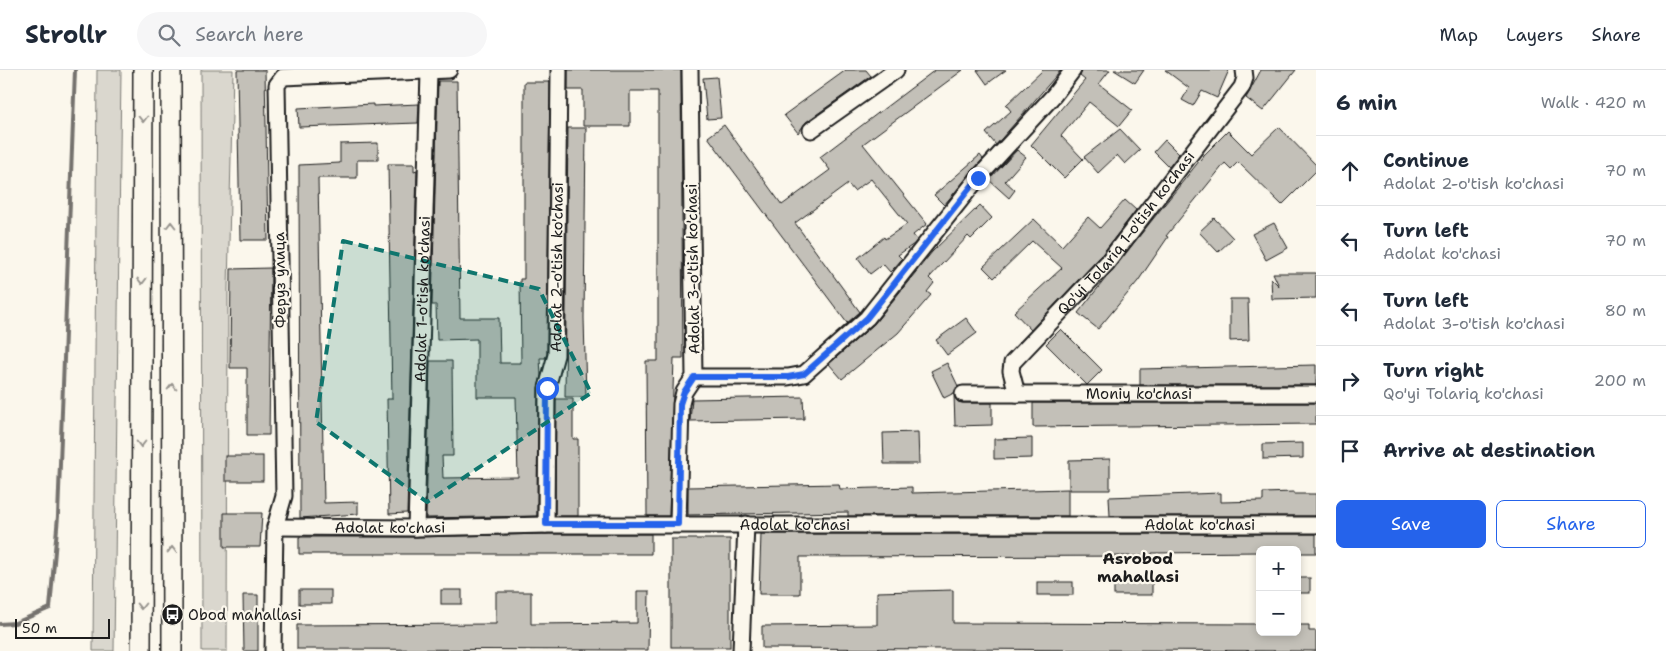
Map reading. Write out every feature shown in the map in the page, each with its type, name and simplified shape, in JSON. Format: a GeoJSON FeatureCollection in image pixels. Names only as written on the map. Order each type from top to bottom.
{"type":"FeatureCollection","features":[{"type":"Feature","properties":{"kind":"main road"},"geometry":{"type":"LineString","coordinates":[[141,651],[143,70]]}},
{"type":"Feature","properties":{"kind":"main road"},"geometry":{"type":"LineString","coordinates":[[171,70],[172,651]]}},
{"type":"Feature","properties":{"kind":"street","name":"Феруз улица"},"geometry":{"type":"LineString","coordinates":[[273,651],[275,527],[284,496],[277,86],[284,77],[449,70]]}},
{"type":"Feature","properties":{"kind":"street","name":"Adolat 2-o'tish ko'chasi"},"geometry":{"type":"LineString","coordinates":[[546,524],[547,388],[556,355],[559,70]]}},
{"type":"Feature","properties":{"kind":"street","name":"Adolat 3-o'tish ko'chasi"},"geometry":{"type":"LineString","coordinates":[[678,524],[680,404],[684,392],[694,377],[690,70]]}},
{"type":"Feature","properties":{"kind":"street"},"geometry":{"type":"LineString","coordinates":[[811,130],[896,70]]}},
{"type":"Feature","properties":{"kind":"street"},"geometry":{"type":"LineString","coordinates":[[694,377],[788,377],[804,374],[867,318],[978,178],[1054,95],[1073,70]]}},
{"type":"Feature","properties":{"kind":"street","name":"Qo'yi Tolariq 1-o'tish ko'chasi"},"geometry":{"type":"LineString","coordinates":[[1017,394],[1011,371],[1012,363],[1108,263],[1242,87],[1245,78],[1244,70]]}},
{"type":"Feature","properties":{"kind":"street","name":"Adolat 1-o'tish ko'chasi"},"geometry":{"type":"LineString","coordinates":[[416,528],[430,72]]}},
{"type":"Feature","properties":{"kind":"street","name":"Moniy ko'chasi"},"geometry":{"type":"LineString","coordinates":[[963,394],[1316,394]]}},
{"type":"Feature","properties":{"kind":"street","name":"Adolat ko'chasi"},"geometry":{"type":"LineString","coordinates":[[275,527],[416,528],[546,524],[1316,525]]}},
{"type":"Feature","properties":{"kind":"street"},"geometry":{"type":"LineString","coordinates":[[741,651],[746,524]]}},
{"type":"Feature","properties":{"kind":"highlighted area"},"geometry":{"type":"Polygon","coordinates":[[[343,241],[539,289],[591,393],[427,502],[316,422],[343,241]]]}},
{"type":"Feature","properties":{"kind":"shaded area"},"geometry":{"type":"Polygon","coordinates":[[[97,70],[121,70],[114,651],[93,651],[97,70]]]}},
{"type":"Feature","properties":{"kind":"shaded area"},"geometry":{"type":"Polygon","coordinates":[[[201,70],[233,70],[228,288],[227,651],[202,651],[201,70]]]}},
{"type":"Feature","properties":{"kind":"building"},"geometry":{"type":"Polygon","coordinates":[[[237,70],[265,70],[268,240],[240,240],[237,70]]]}},
{"type":"Feature","properties":{"kind":"building"},"geometry":{"type":"Polygon","coordinates":[[[568,70],[681,70],[683,358],[674,358],[669,516],[647,516],[646,361],[658,361],[658,91],[630,91],[630,126],[583,126],[583,90],[568,90],[568,70]]]}},
{"type":"Feature","properties":{"kind":"building"},"geometry":{"type":"Polygon","coordinates":[[[846,70],[866,70],[871,76],[806,122],[798,133],[784,115],[846,70]]]}},
{"type":"Feature","properties":{"kind":"building"},"geometry":{"type":"Polygon","coordinates":[[[935,70],[963,70],[863,144],[927,224],[913,235],[917,240],[914,244],[898,255],[902,259],[895,267],[890,272],[883,264],[870,274],[858,258],[884,237],[885,239],[907,224],[871,179],[854,191],[848,184],[795,223],[860,312],[847,323],[708,137],[724,125],[782,205],[830,170],[820,157],[935,70]]]}},
{"type":"Feature","properties":{"kind":"building"},"geometry":{"type":"Polygon","coordinates":[[[977,70],[1006,70],[987,84],[977,70]]]}},
{"type":"Feature","properties":{"kind":"building"},"geometry":{"type":"Polygon","coordinates":[[[1043,70],[1061,70],[996,145],[986,133],[1011,111],[1006,105],[1043,70]]]}},
{"type":"Feature","properties":{"kind":"building"},"geometry":{"type":"Polygon","coordinates":[[[1082,70],[1110,70],[1099,84],[1132,110],[1119,126],[1089,102],[1061,136],[1083,159],[1064,178],[1031,145],[1085,80],[1080,76],[1082,70]]]}},
{"type":"Feature","properties":{"kind":"building"},"geometry":{"type":"Polygon","coordinates":[[[1114,70],[1144,70],[1135,83],[1114,70]]]}},
{"type":"Feature","properties":{"kind":"building"},"geometry":{"type":"Polygon","coordinates":[[[1165,70],[1229,70],[1217,98],[1202,91],[1193,106],[1182,100],[1189,88],[1165,70]]]}},
{"type":"Feature","properties":{"kind":"building"},"geometry":{"type":"Polygon","coordinates":[[[1261,70],[1296,70],[1263,111],[1246,98],[1261,70]]]}},
{"type":"Feature","properties":{"kind":"building"},"geometry":{"type":"Polygon","coordinates":[[[717,77],[721,118],[707,119],[703,78],[717,77]]]}},
{"type":"Feature","properties":{"kind":"building"},"geometry":{"type":"Polygon","coordinates":[[[438,81],[457,81],[460,318],[499,318],[500,363],[521,363],[520,279],[524,279],[524,82],[550,82],[547,354],[545,358],[540,358],[541,376],[538,388],[537,516],[426,518],[430,361],[452,361],[453,456],[442,456],[443,478],[518,477],[516,397],[477,397],[477,339],[437,340],[436,305],[432,305],[438,81]]]}},
{"type":"Feature","properties":{"kind":"building"},"geometry":{"type":"Polygon","coordinates":[[[373,104],[373,106],[419,104],[418,123],[299,127],[298,108],[373,104]]]}},
{"type":"Feature","properties":{"kind":"building"},"geometry":{"type":"Polygon","coordinates":[[[1279,127],[1316,165],[1316,171],[1282,205],[1238,162],[1231,169],[1225,163],[1166,236],[1168,237],[1138,281],[1098,329],[1078,313],[1204,155],[1228,131],[1251,154],[1279,127]]]}},
{"type":"Feature","properties":{"kind":"building"},"geometry":{"type":"Polygon","coordinates":[[[568,128],[586,128],[584,318],[586,397],[565,397],[568,128]]]}},
{"type":"Feature","properties":{"kind":"building"},"geometry":{"type":"Polygon","coordinates":[[[1120,129],[1140,150],[1125,164],[1117,155],[1098,173],[1084,157],[1120,129]]]}},
{"type":"Feature","properties":{"kind":"building"},"geometry":{"type":"Polygon","coordinates":[[[1165,140],[1179,154],[1169,167],[1154,152],[1165,140]]]}},
{"type":"Feature","properties":{"kind":"building"},"geometry":{"type":"Polygon","coordinates":[[[378,143],[378,160],[357,160],[357,178],[318,178],[324,503],[358,502],[358,514],[300,518],[299,165],[340,163],[340,144],[378,143]]]}},
{"type":"Feature","properties":{"kind":"building"},"geometry":{"type":"Polygon","coordinates":[[[1017,150],[1026,157],[1005,181],[1015,190],[1009,198],[989,180],[1017,150]]]}},
{"type":"Feature","properties":{"kind":"building"},"geometry":{"type":"Polygon","coordinates":[[[980,155],[983,159],[944,205],[934,195],[980,155]]]}},
{"type":"Feature","properties":{"kind":"building"},"geometry":{"type":"Polygon","coordinates":[[[388,164],[414,164],[414,171],[417,170],[407,513],[389,514],[387,399],[392,399],[388,164]]]}},
{"type":"Feature","properties":{"kind":"building"},"geometry":{"type":"Polygon","coordinates":[[[1125,200],[1136,210],[1100,257],[1031,330],[1014,312],[1062,268],[1032,241],[994,278],[983,267],[1034,219],[1062,246],[1088,217],[1100,228],[1125,200]]]}},
{"type":"Feature","properties":{"kind":"building"},"geometry":{"type":"Polygon","coordinates":[[[980,205],[992,218],[971,239],[968,236],[929,278],[934,283],[927,292],[931,295],[898,333],[842,379],[829,364],[874,324],[932,252],[980,205]]]}},
{"type":"Feature","properties":{"kind":"building"},"geometry":{"type":"Polygon","coordinates":[[[1214,218],[1233,238],[1218,252],[1199,232],[1214,218]]]}},
{"type":"Feature","properties":{"kind":"building"},"geometry":{"type":"Polygon","coordinates":[[[1274,223],[1288,248],[1266,260],[1252,234],[1274,223]]]}},
{"type":"Feature","properties":{"kind":"building"},"geometry":{"type":"Polygon","coordinates":[[[271,268],[269,435],[247,435],[247,368],[230,368],[231,269],[271,268]]]}},
{"type":"Feature","properties":{"kind":"building"},"geometry":{"type":"Polygon","coordinates":[[[1273,273],[1316,273],[1316,298],[1272,299],[1271,278],[1279,286],[1273,273]]]}},
{"type":"Feature","properties":{"kind":"building"},"geometry":{"type":"Polygon","coordinates":[[[1230,299],[1248,299],[1249,340],[1230,341],[1230,299]]]}},
{"type":"Feature","properties":{"kind":"building"},"geometry":{"type":"Polygon","coordinates":[[[966,318],[977,333],[947,355],[936,340],[966,318]]]}},
{"type":"Feature","properties":{"kind":"building"},"geometry":{"type":"Polygon","coordinates":[[[1061,329],[1102,370],[1087,385],[1046,344],[1061,329]]]}},
{"type":"Feature","properties":{"kind":"building"},"geometry":{"type":"Polygon","coordinates":[[[947,363],[958,386],[954,393],[944,398],[931,371],[947,363]]]}},
{"type":"Feature","properties":{"kind":"building"},"geometry":{"type":"Polygon","coordinates":[[[1316,365],[1316,385],[1140,385],[1140,369],[1316,365]]]}},
{"type":"Feature","properties":{"kind":"building"},"geometry":{"type":"Polygon","coordinates":[[[954,395],[958,402],[992,403],[992,425],[955,426],[954,395]]]}},
{"type":"Feature","properties":{"kind":"building"},"geometry":{"type":"Polygon","coordinates":[[[803,397],[804,419],[690,421],[692,399],[803,397]]]}},
{"type":"Feature","properties":{"kind":"building"},"geometry":{"type":"Polygon","coordinates":[[[556,399],[573,399],[573,439],[578,439],[578,516],[555,516],[556,399]]]}},
{"type":"Feature","properties":{"kind":"building"},"geometry":{"type":"Polygon","coordinates":[[[1033,403],[1316,403],[1316,424],[1033,427],[1033,403]]]}},
{"type":"Feature","properties":{"kind":"building"},"geometry":{"type":"Polygon","coordinates":[[[918,432],[919,464],[884,464],[883,433],[918,432]]]}},
{"type":"Feature","properties":{"kind":"building"},"geometry":{"type":"Polygon","coordinates":[[[1032,438],[1032,458],[994,459],[994,439],[1032,438]]]}},
{"type":"Feature","properties":{"kind":"building"},"geometry":{"type":"Polygon","coordinates":[[[1303,443],[1303,458],[1263,459],[1263,444],[1303,443]]]}},
{"type":"Feature","properties":{"kind":"building"},"geometry":{"type":"Polygon","coordinates":[[[225,456],[263,456],[263,481],[225,481],[225,456]]]}},
{"type":"Feature","properties":{"kind":"building"},"geometry":{"type":"Polygon","coordinates":[[[1110,459],[1110,490],[1069,490],[1069,460],[1110,459]]]}},
{"type":"Feature","properties":{"kind":"building"},"geometry":{"type":"Polygon","coordinates":[[[839,484],[840,489],[912,487],[912,493],[1068,489],[1068,516],[848,516],[848,512],[688,515],[688,487],[839,484]]]}},
{"type":"Feature","properties":{"kind":"building"},"geometry":{"type":"Polygon","coordinates":[[[1294,492],[1294,494],[1316,494],[1316,516],[1110,516],[1109,497],[1221,493],[1221,502],[1263,501],[1263,493],[1294,492]]]}},
{"type":"Feature","properties":{"kind":"building"},"geometry":{"type":"Polygon","coordinates":[[[224,513],[262,513],[260,547],[224,547],[224,513]]]}},
{"type":"Feature","properties":{"kind":"building"},"geometry":{"type":"Polygon","coordinates":[[[651,534],[651,554],[299,554],[299,537],[651,534]]]}},
{"type":"Feature","properties":{"kind":"building"},"geometry":{"type":"Polygon","coordinates":[[[761,534],[1316,534],[1316,553],[1301,553],[1301,546],[1256,546],[1256,552],[1152,553],[1152,556],[800,557],[800,594],[759,594],[761,534]]]}},
{"type":"Feature","properties":{"kind":"building"},"geometry":{"type":"Polygon","coordinates":[[[671,539],[730,539],[730,647],[671,647],[671,539]]]}},
{"type":"Feature","properties":{"kind":"building"},"geometry":{"type":"Polygon","coordinates":[[[1301,578],[1310,578],[1310,593],[1301,593],[1301,578]]]}},
{"type":"Feature","properties":{"kind":"building"},"geometry":{"type":"Polygon","coordinates":[[[1114,581],[1152,581],[1152,595],[1114,595],[1114,581]]]}},
{"type":"Feature","properties":{"kind":"building"},"geometry":{"type":"Polygon","coordinates":[[[1037,582],[1073,582],[1073,595],[1037,595],[1037,582]]]}},
{"type":"Feature","properties":{"kind":"building"},"geometry":{"type":"Polygon","coordinates":[[[299,590],[331,590],[331,604],[299,604],[299,590]]]}},
{"type":"Feature","properties":{"kind":"building"},"geometry":{"type":"Polygon","coordinates":[[[441,590],[462,590],[462,604],[441,604],[441,590]]]}},
{"type":"Feature","properties":{"kind":"building"},"geometry":{"type":"Polygon","coordinates":[[[953,590],[953,623],[1256,624],[1256,636],[1301,636],[1301,625],[1309,625],[1309,631],[1316,631],[1316,651],[762,648],[762,626],[877,625],[877,592],[953,590]]]}},
{"type":"Feature","properties":{"kind":"building"},"geometry":{"type":"Polygon","coordinates":[[[637,591],[649,591],[648,650],[297,649],[297,625],[496,624],[496,592],[531,592],[531,624],[637,623],[637,591]]]}},
{"type":"Feature","properties":{"kind":"building"},"geometry":{"type":"Polygon","coordinates":[[[243,595],[258,595],[258,651],[244,651],[243,595]]]}},
{"type":"Feature","properties":{"kind":"waterway"},"geometry":{"type":"LineString","coordinates":[[0,624],[15,623],[50,608],[58,516],[75,70]]}},
{"type":"Feature","properties":{"kind":"place","name":"Obod mahallasi"},"geometry":{"type":"Point","coordinates":[172,615]}},
{"type":"Feature","properties":{"kind":"district","name":"Asrobod mahallasi"},"geometry":{"type":"Point","coordinates":[1138,567]}},
{"type":"Feature","properties":{"kind":"route"},"geometry":{"type":"LineString","coordinates":[[547,388],[546,524],[678,524],[680,404],[684,392],[694,377],[788,377],[804,374],[867,318],[978,178]]}}]}
